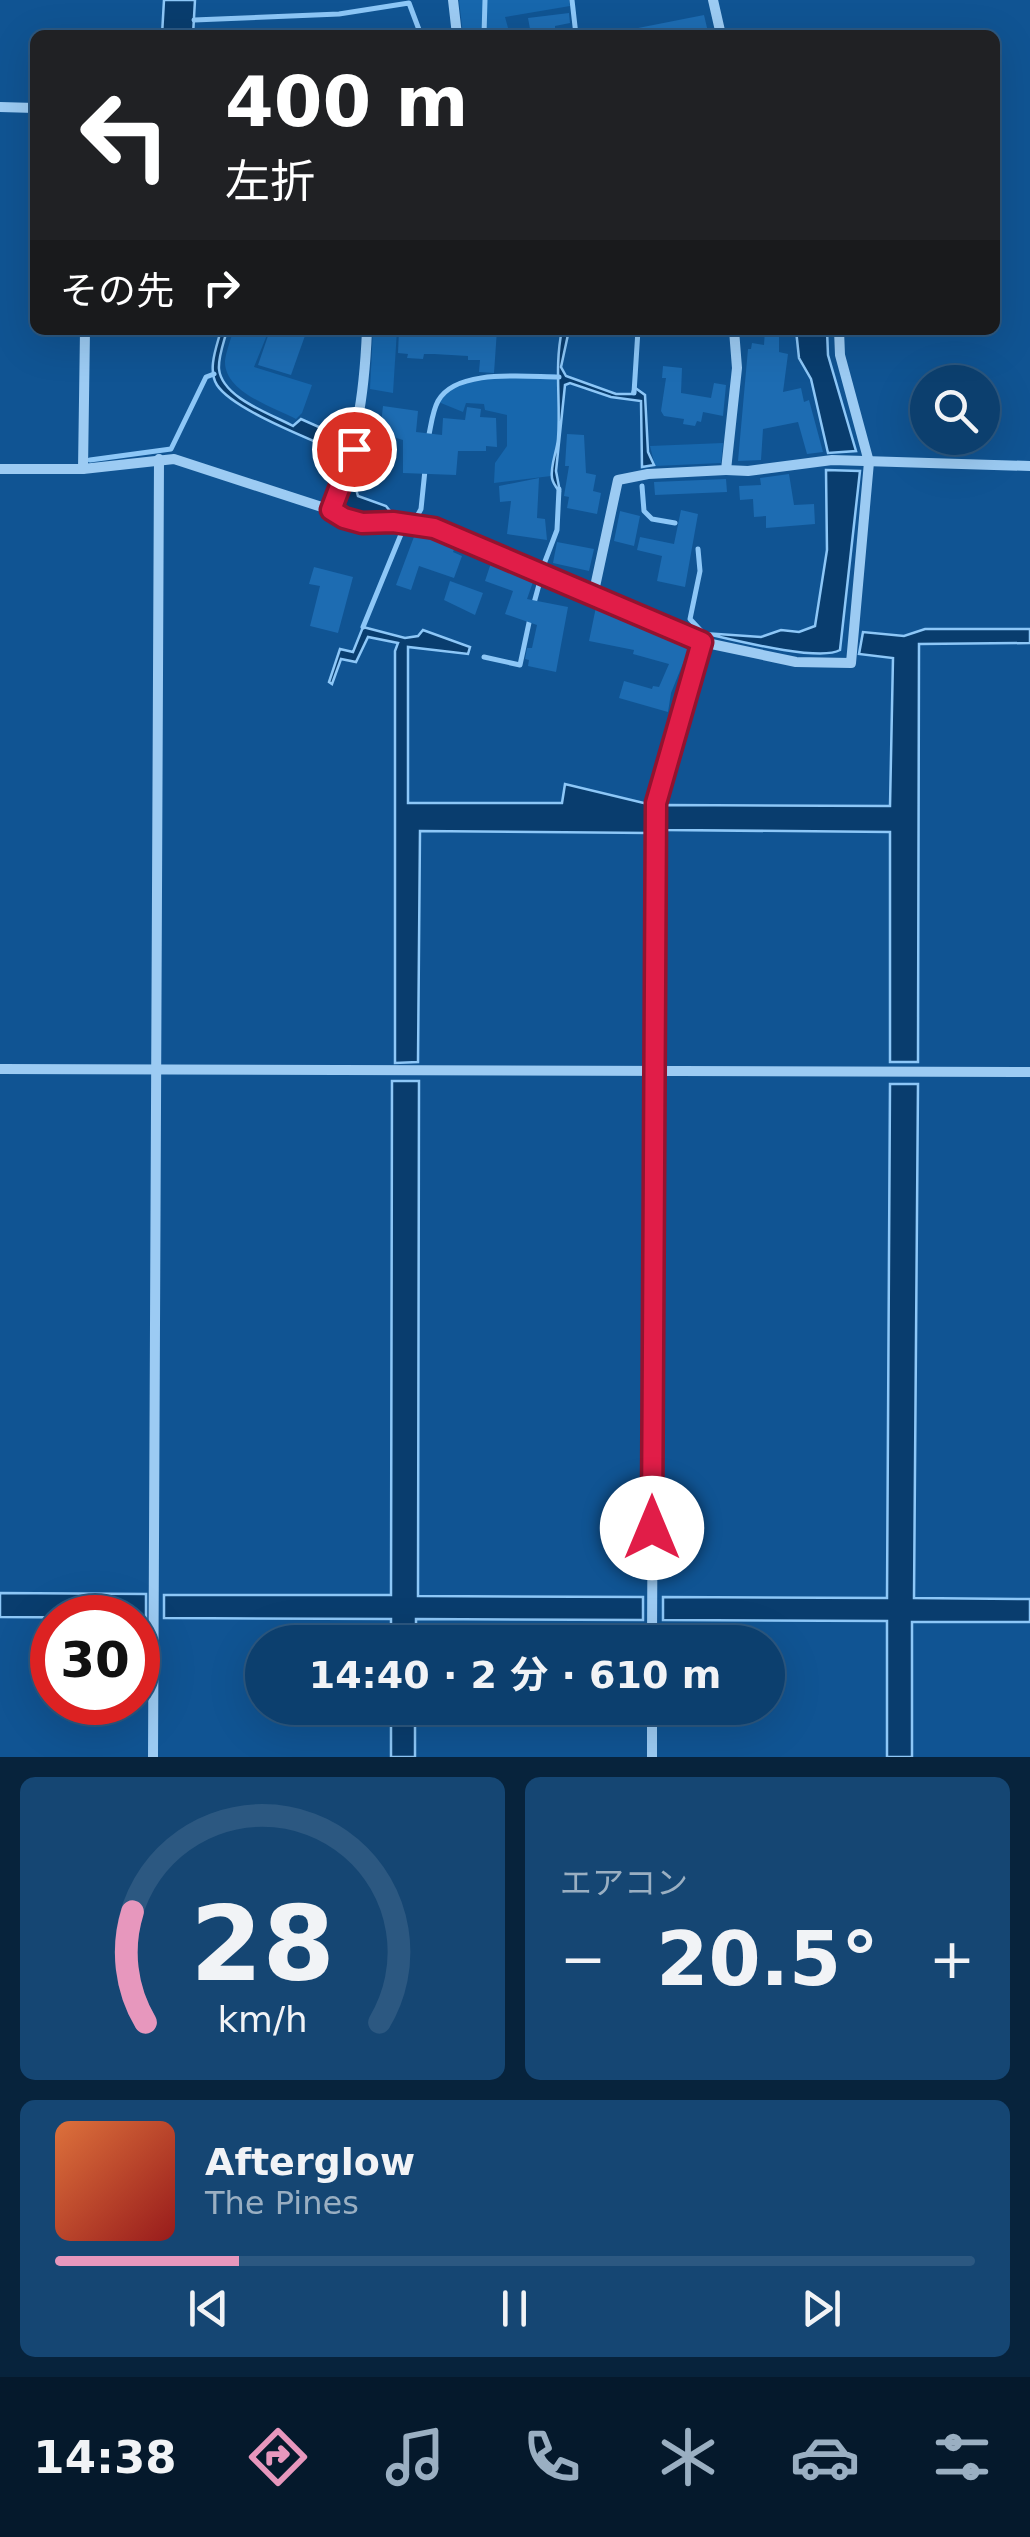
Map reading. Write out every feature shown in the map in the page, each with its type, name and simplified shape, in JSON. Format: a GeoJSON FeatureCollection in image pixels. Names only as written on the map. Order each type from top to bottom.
{"type":"FeatureCollection","features":[{"type":"Feature","properties":{"kind":"street"},"geometry":{"type":"LineString","coordinates":[[453,0],[456,30]]}},
{"type":"Feature","properties":{"kind":"street"},"geometry":{"type":"LineString","coordinates":[[712,0],[720,30]]}},
{"type":"Feature","properties":{"kind":"street"},"geometry":{"type":"LineString","coordinates":[[0,107],[30,108]]}},
{"type":"Feature","properties":{"kind":"street"},"geometry":{"type":"LineString","coordinates":[[83,469],[85,335]]}},
{"type":"Feature","properties":{"kind":"street"},"geometry":{"type":"LineString","coordinates":[[331,510],[358,430],[366,335]]}},
{"type":"Feature","properties":{"kind":"street"},"geometry":{"type":"LineString","coordinates":[[726,470],[737,368],[734,335]]}},
{"type":"Feature","properties":{"kind":"street"},"geometry":{"type":"LineString","coordinates":[[0,468],[83,469],[174,459],[362,523],[393,522],[434,528],[702,642],[796,662],[851,664],[869,462],[840,355],[838,335]]}},
{"type":"Feature","properties":{"kind":"street"},"geometry":{"type":"LineString","coordinates":[[153,1757],[159,459]]}},
{"type":"Feature","properties":{"kind":"street"},"geometry":{"type":"LineString","coordinates":[[592,596],[618,480],[648,474],[748,470],[832,460],[1030,466]]}},
{"type":"Feature","properties":{"kind":"street"},"geometry":{"type":"LineString","coordinates":[[652,1625],[656,803],[702,642]]}},
{"type":"Feature","properties":{"kind":"street"},"geometry":{"type":"LineString","coordinates":[[0,1069],[1030,1072]]}},
{"type":"Feature","properties":{"kind":"street"},"geometry":{"type":"LineString","coordinates":[[652,1725],[652,1757]]}},
{"type":"Feature","properties":{"kind":"shaded area"},"geometry":{"type":"Polygon","coordinates":[[[164,0],[195,0],[193,30],[162,30],[164,0]]]}},
{"type":"Feature","properties":{"kind":"shaded area"},"geometry":{"type":"Polygon","coordinates":[[[459,0],[569,0],[570,6],[505,17],[509,30],[462,30],[459,0]]]}},
{"type":"Feature","properties":{"kind":"shaded area"},"geometry":{"type":"Polygon","coordinates":[[[220,335],[226,335],[219,369],[229,388],[249,404],[293,426],[301,419],[348,440],[344,454],[276,424],[226,395],[214,379],[220,335]]]}},
{"type":"Feature","properties":{"kind":"shaded area"},"geometry":{"type":"Polygon","coordinates":[[[232,335],[267,335],[254,367],[312,385],[302,413],[296,419],[241,390],[227,372],[225,361],[232,335]]]}},
{"type":"Feature","properties":{"kind":"shaded area"},"geometry":{"type":"Polygon","coordinates":[[[373,335],[397,335],[393,393],[370,389],[373,335]]]}},
{"type":"Feature","properties":{"kind":"shaded area"},"geometry":{"type":"Polygon","coordinates":[[[561,335],[568,335],[561,367],[566,376],[616,394],[632,394],[634,387],[645,395],[648,452],[654,465],[642,467],[641,401],[611,397],[570,383],[565,385],[556,471],[560,492],[552,480],[558,439],[561,335]]]}},
{"type":"Feature","properties":{"kind":"shaded area"},"geometry":{"type":"Polygon","coordinates":[[[797,335],[827,335],[828,355],[856,451],[828,453],[811,379],[799,358],[797,335]]]}},
{"type":"Feature","properties":{"kind":"shaded area"},"geometry":{"type":"Polygon","coordinates":[[[555,374],[561,411],[551,476],[494,483],[495,463],[507,446],[507,415],[485,410],[484,404],[466,403],[463,412],[436,401],[447,390],[475,378],[555,374]]]}},
{"type":"Feature","properties":{"kind":"shaded area"},"geometry":{"type":"Polygon","coordinates":[[[723,443],[721,463],[655,466],[650,446],[723,443]]]}},
{"type":"Feature","properties":{"kind":"shaded area"},"geometry":{"type":"Polygon","coordinates":[[[358,451],[364,451],[368,463],[355,486],[358,496],[386,506],[390,511],[387,518],[360,519],[345,514],[340,502],[358,451]]]}},
{"type":"Feature","properties":{"kind":"shaded area"},"geometry":{"type":"Polygon","coordinates":[[[826,470],[860,471],[840,650],[795,651],[703,633],[761,637],[815,626],[827,550],[826,470]]]}},
{"type":"Feature","properties":{"kind":"shaded area"},"geometry":{"type":"Polygon","coordinates":[[[363,627],[405,638],[418,636],[423,630],[470,647],[468,654],[408,647],[408,803],[562,803],[565,784],[648,804],[649,833],[420,831],[418,1062],[395,1063],[398,643],[368,637],[356,662],[341,659],[332,684],[329,682],[340,649],[353,652],[363,627]]]}},
{"type":"Feature","properties":{"kind":"shaded area"},"geometry":{"type":"Polygon","coordinates":[[[925,629],[1030,629],[1030,643],[919,644],[918,1062],[890,1062],[890,832],[666,830],[666,805],[890,806],[893,658],[859,654],[863,632],[904,636],[925,629]]]}},
{"type":"Feature","properties":{"kind":"shaded area"},"geometry":{"type":"Polygon","coordinates":[[[392,1081],[419,1081],[418,1596],[643,1597],[643,1620],[416,1619],[416,1625],[391,1625],[391,1619],[164,1618],[164,1595],[391,1595],[392,1081]]]}},
{"type":"Feature","properties":{"kind":"shaded area"},"geometry":{"type":"Polygon","coordinates":[[[890,1084],[918,1084],[914,1598],[1030,1599],[1030,1622],[912,1622],[912,1757],[887,1757],[887,1621],[663,1620],[663,1597],[887,1598],[890,1084]]]}},
{"type":"Feature","properties":{"kind":"shaded area"},"geometry":{"type":"Polygon","coordinates":[[[0,1593],[146,1594],[30,1595],[30,1617],[0,1617],[0,1593]]]}},
{"type":"Feature","properties":{"kind":"shaded area"},"geometry":{"type":"Polygon","coordinates":[[[391,1725],[415,1725],[415,1757],[391,1757],[391,1725]]]}},
{"type":"Feature","properties":{"kind":"building"},"geometry":{"type":"Polygon","coordinates":[[[569,13],[570,23],[555,26],[555,30],[537,30],[530,29],[528,18],[569,13]]]}},
{"type":"Feature","properties":{"kind":"building"},"geometry":{"type":"Polygon","coordinates":[[[704,15],[708,30],[633,30],[704,15]]]}},
{"type":"Feature","properties":{"kind":"building"},"geometry":{"type":"Polygon","coordinates":[[[268,335],[305,335],[291,375],[258,365],[268,335]]]}},
{"type":"Feature","properties":{"kind":"building"},"geometry":{"type":"Polygon","coordinates":[[[399,335],[497,335],[494,373],[479,372],[480,360],[468,360],[468,356],[424,354],[423,359],[398,353],[399,335]]]}},
{"type":"Feature","properties":{"kind":"building"},"geometry":{"type":"Polygon","coordinates":[[[765,335],[779,335],[779,352],[788,354],[783,392],[801,388],[804,402],[809,400],[823,452],[807,454],[798,422],[763,429],[761,460],[738,461],[748,349],[752,343],[764,345],[765,335]]]}},
{"type":"Feature","properties":{"kind":"building"},"geometry":{"type":"Polygon","coordinates":[[[663,366],[682,368],[681,393],[711,398],[714,383],[726,385],[723,416],[703,412],[701,422],[697,421],[695,426],[683,424],[684,419],[664,416],[663,366]]]}},
{"type":"Feature","properties":{"kind":"building"},"geometry":{"type":"Polygon","coordinates":[[[383,406],[418,411],[416,432],[442,435],[443,418],[465,420],[467,407],[481,409],[480,417],[496,418],[497,447],[458,451],[456,475],[403,473],[403,440],[380,433],[383,406]]]}},
{"type":"Feature","properties":{"kind":"building"},"geometry":{"type":"Polygon","coordinates":[[[567,434],[584,435],[586,473],[596,475],[593,491],[601,493],[597,514],[567,508],[567,434]]]}},
{"type":"Feature","properties":{"kind":"building"},"geometry":{"type":"Polygon","coordinates":[[[789,474],[794,505],[814,504],[815,524],[766,528],[766,516],[754,517],[753,499],[740,500],[739,486],[761,485],[760,478],[789,474]]]}},
{"type":"Feature","properties":{"kind":"building"},"geometry":{"type":"Polygon","coordinates":[[[539,478],[537,518],[545,519],[547,540],[507,534],[511,501],[500,502],[499,486],[539,478]]]}},
{"type":"Feature","properties":{"kind":"building"},"geometry":{"type":"Polygon","coordinates":[[[726,479],[727,492],[655,495],[654,482],[726,479]]]}},
{"type":"Feature","properties":{"kind":"building"},"geometry":{"type":"Polygon","coordinates":[[[681,510],[698,514],[685,587],[657,581],[662,556],[637,550],[640,537],[674,544],[681,510]]]}},
{"type":"Feature","properties":{"kind":"building"},"geometry":{"type":"Polygon","coordinates":[[[620,511],[640,516],[634,546],[614,541],[620,511]]]}},
{"type":"Feature","properties":{"kind":"building"},"geometry":{"type":"Polygon","coordinates":[[[415,534],[455,547],[453,552],[462,556],[454,578],[419,566],[411,590],[396,585],[415,534]]]}},
{"type":"Feature","properties":{"kind":"building"},"geometry":{"type":"Polygon","coordinates":[[[557,542],[594,549],[589,571],[553,563],[557,542]]]}},
{"type":"Feature","properties":{"kind":"building"},"geometry":{"type":"Polygon","coordinates":[[[492,560],[534,579],[527,599],[568,607],[556,672],[528,666],[527,648],[532,648],[537,625],[505,614],[513,591],[485,581],[492,560]]]}},
{"type":"Feature","properties":{"kind":"building"},"geometry":{"type":"Polygon","coordinates":[[[314,567],[353,577],[338,633],[310,626],[320,586],[309,584],[314,567]]]}},
{"type":"Feature","properties":{"kind":"building"},"geometry":{"type":"Polygon","coordinates":[[[450,581],[483,593],[475,615],[444,600],[450,581]]]}},
{"type":"Feature","properties":{"kind":"building"},"geometry":{"type":"Polygon","coordinates":[[[596,607],[690,646],[671,693],[668,712],[619,698],[624,681],[652,689],[659,687],[669,664],[633,654],[634,650],[589,641],[596,607]]]}},
{"type":"Feature","properties":{"kind":"waterway"},"geometry":{"type":"LineString","coordinates":[[484,30],[485,0]]}},
{"type":"Feature","properties":{"kind":"waterway"},"geometry":{"type":"LineString","coordinates":[[572,0],[575,30]]}},
{"type":"Feature","properties":{"kind":"waterway"},"geometry":{"type":"LineString","coordinates":[[194,20],[339,14],[409,3],[419,30]]}},
{"type":"Feature","properties":{"kind":"waterway"},"geometry":{"type":"LineString","coordinates":[[634,393],[638,335]]}},
{"type":"Feature","properties":{"kind":"waterway"},"geometry":{"type":"LineString","coordinates":[[90,460],[171,449],[206,377],[214,374]]}},
{"type":"Feature","properties":{"kind":"waterway"},"geometry":{"type":"LineString","coordinates":[[428,439],[438,401],[460,383],[493,377],[559,377]]}},
{"type":"Feature","properties":{"kind":"waterway"},"geometry":{"type":"LineString","coordinates":[[386,514],[416,518],[421,509],[425,470]]}},
{"type":"Feature","properties":{"kind":"waterway"},"geometry":{"type":"LineString","coordinates":[[642,486],[644,511],[652,519],[675,523]]}},
{"type":"Feature","properties":{"kind":"waterway"},"geometry":{"type":"LineString","coordinates":[[544,564],[557,530],[559,489]]}},
{"type":"Feature","properties":{"kind":"waterway"},"geometry":{"type":"LineString","coordinates":[[363,627],[404,527]]}},
{"type":"Feature","properties":{"kind":"waterway"},"geometry":{"type":"LineString","coordinates":[[698,549],[700,571],[690,619],[703,633]]}},
{"type":"Feature","properties":{"kind":"waterway"},"geometry":{"type":"LineString","coordinates":[[534,603],[540,581]]}},
{"type":"Feature","properties":{"kind":"waterway"},"geometry":{"type":"LineString","coordinates":[[484,657],[520,665],[530,618]]}},
{"type":"Feature","properties":{"kind":"route"},"geometry":{"type":"LineString","coordinates":[[354,449],[331,510],[344,518],[434,528],[702,642],[656,803],[652,1528]]}}]}
